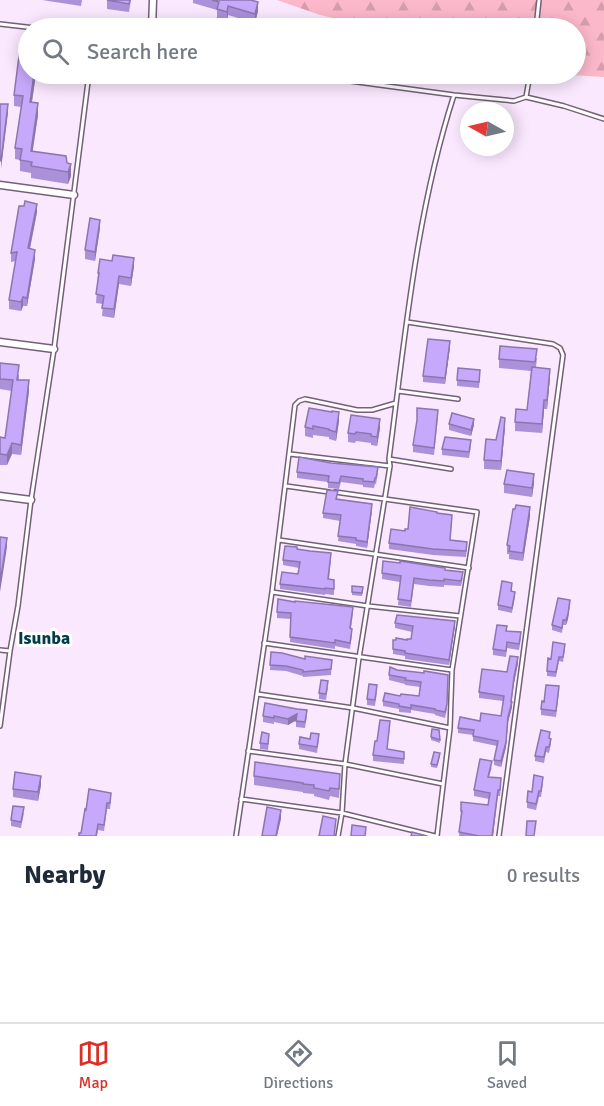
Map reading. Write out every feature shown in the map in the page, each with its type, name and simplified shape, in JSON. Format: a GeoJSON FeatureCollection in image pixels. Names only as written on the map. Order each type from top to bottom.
{"type":"FeatureCollection","features":[{"type":"Feature","properties":{"kind":"street"},"geometry":{"type":"LineString","coordinates":[[152,18],[153,0]]}},
{"type":"Feature","properties":{"kind":"street"},"geometry":{"type":"LineString","coordinates":[[0,185],[74,195]]}},
{"type":"Feature","properties":{"kind":"street"},"geometry":{"type":"LineString","coordinates":[[0,342],[54,349]]}},
{"type":"Feature","properties":{"kind":"street"},"geometry":{"type":"LineString","coordinates":[[0,496],[31,500]]}},
{"type":"Feature","properties":{"kind":"lane"},"geometry":{"type":"LineString","coordinates":[[537,18],[539,0]]}},
{"type":"Feature","properties":{"kind":"lane"},"geometry":{"type":"LineString","coordinates":[[0,24],[18,26]]}},
{"type":"Feature","properties":{"kind":"lane"},"geometry":{"type":"LineString","coordinates":[[0,726],[54,349],[87,84]]}},
{"type":"Feature","properties":{"kind":"lane"},"geometry":{"type":"LineString","coordinates":[[372,84],[514,101],[526,97],[604,119]]}},
{"type":"Feature","properties":{"kind":"lane"},"geometry":{"type":"LineString","coordinates":[[526,97],[528,84]]}},
{"type":"Feature","properties":{"kind":"lane"},"geometry":{"type":"LineString","coordinates":[[338,836],[345,764],[390,466],[389,459],[416,252],[444,127],[454,95]]}},
{"type":"Feature","properties":{"kind":"lane"},"geometry":{"type":"LineString","coordinates":[[407,322],[553,344],[560,348],[563,355],[499,836]]}},
{"type":"Feature","properties":{"kind":"lane"},"geometry":{"type":"LineString","coordinates":[[399,391],[458,399]]}},
{"type":"Feature","properties":{"kind":"lane"},"geometry":{"type":"LineString","coordinates":[[236,836],[272,592],[295,405],[299,400],[305,399],[357,410],[372,410],[396,403]]}},
{"type":"Feature","properties":{"kind":"lane"},"geometry":{"type":"LineString","coordinates":[[290,453],[390,466]]}},
{"type":"Feature","properties":{"kind":"lane"},"geometry":{"type":"LineString","coordinates":[[389,459],[451,469]]}},
{"type":"Feature","properties":{"kind":"lane"},"geometry":{"type":"LineString","coordinates":[[241,799],[342,813],[436,836],[450,728],[452,670],[477,512],[286,486]]}},
{"type":"Feature","properties":{"kind":"lane"},"geometry":{"type":"LineString","coordinates":[[279,540],[469,568]]}},
{"type":"Feature","properties":{"kind":"lane"},"geometry":{"type":"LineString","coordinates":[[272,592],[461,616]]}},
{"type":"Feature","properties":{"kind":"lane"},"geometry":{"type":"LineString","coordinates":[[264,643],[452,670]]}},
{"type":"Feature","properties":{"kind":"lane"},"geometry":{"type":"LineString","coordinates":[[0,650],[10,651]]}},
{"type":"Feature","properties":{"kind":"lane"},"geometry":{"type":"LineString","coordinates":[[257,694],[353,708],[450,728]]}},
{"type":"Feature","properties":{"kind":"lane"},"geometry":{"type":"LineString","coordinates":[[248,751],[345,764],[443,783]]}},
{"type":"Feature","properties":{"kind":"green space"},"geometry":{"type":"Polygon","coordinates":[[[277,0],[604,0],[604,77],[586,76],[586,18],[333,18],[277,0]]]}},
{"type":"Feature","properties":{"kind":"building"},"geometry":{"type":"Polygon","coordinates":[[[107,0],[130,0],[129,4],[107,0]]]}},
{"type":"Feature","properties":{"kind":"building"},"geometry":{"type":"Polygon","coordinates":[[[212,0],[258,2],[255,14],[228,6],[227,12],[217,9],[219,2],[212,0]]]}},
{"type":"Feature","properties":{"kind":"building"},"geometry":{"type":"Polygon","coordinates":[[[18,64],[18,84],[33,84],[30,102],[38,103],[31,151],[66,156],[67,163],[71,164],[68,172],[31,166],[32,162],[20,160],[22,149],[15,148],[23,96],[14,95],[18,64]]]}},
{"type":"Feature","properties":{"kind":"building"},"geometry":{"type":"Polygon","coordinates":[[[0,104],[8,104],[1,161],[0,160],[0,104]]]}},
{"type":"Feature","properties":{"kind":"building"},"geometry":{"type":"Polygon","coordinates":[[[25,201],[37,204],[28,248],[35,250],[27,298],[23,297],[21,302],[9,300],[17,252],[11,253],[19,206],[24,206],[25,201]]]}},
{"type":"Feature","properties":{"kind":"building"},"geometry":{"type":"Polygon","coordinates":[[[90,218],[100,220],[95,252],[85,250],[90,218]]]}},
{"type":"Feature","properties":{"kind":"building"},"geometry":{"type":"Polygon","coordinates":[[[113,255],[134,258],[131,278],[119,276],[114,309],[102,308],[104,296],[96,294],[100,259],[112,261],[113,255]]]}},
{"type":"Feature","properties":{"kind":"building"},"geometry":{"type":"Polygon","coordinates":[[[428,339],[450,341],[445,378],[423,376],[428,339]]]}},
{"type":"Feature","properties":{"kind":"building"},"geometry":{"type":"Polygon","coordinates":[[[500,346],[537,349],[535,362],[499,359],[500,346]]]}},
{"type":"Feature","properties":{"kind":"building"},"geometry":{"type":"Polygon","coordinates":[[[0,363],[19,365],[17,380],[29,380],[21,445],[12,443],[7,455],[0,454],[0,437],[5,438],[13,380],[0,379],[0,363]]]}},
{"type":"Feature","properties":{"kind":"building"},"geometry":{"type":"Polygon","coordinates":[[[532,367],[550,369],[542,424],[515,422],[516,409],[527,410],[532,367]]]}},
{"type":"Feature","properties":{"kind":"building"},"geometry":{"type":"Polygon","coordinates":[[[458,368],[480,370],[479,382],[457,380],[458,368]]]}},
{"type":"Feature","properties":{"kind":"building"},"geometry":{"type":"Polygon","coordinates":[[[309,408],[339,412],[336,432],[313,426],[313,429],[305,427],[309,408]]]}},
{"type":"Feature","properties":{"kind":"building"},"geometry":{"type":"Polygon","coordinates":[[[417,408],[438,410],[434,448],[413,445],[417,408]]]}},
{"type":"Feature","properties":{"kind":"building"},"geometry":{"type":"Polygon","coordinates":[[[452,413],[474,419],[471,430],[449,424],[452,413]]]}},
{"type":"Feature","properties":{"kind":"building"},"geometry":{"type":"Polygon","coordinates":[[[351,415],[380,419],[377,437],[371,434],[348,433],[351,415]]]}},
{"type":"Feature","properties":{"kind":"building"},"geometry":{"type":"Polygon","coordinates":[[[501,417],[505,418],[501,461],[484,460],[486,439],[496,440],[501,417]]]}},
{"type":"Feature","properties":{"kind":"building"},"geometry":{"type":"Polygon","coordinates":[[[445,437],[471,440],[469,452],[442,449],[445,437]]]}},
{"type":"Feature","properties":{"kind":"building"},"geometry":{"type":"Polygon","coordinates":[[[299,457],[331,463],[378,467],[376,478],[374,482],[341,476],[339,483],[328,482],[329,476],[297,472],[299,457]]]}},
{"type":"Feature","properties":{"kind":"building"},"geometry":{"type":"Polygon","coordinates":[[[507,470],[534,474],[532,488],[504,484],[507,470]]]}},
{"type":"Feature","properties":{"kind":"building"},"geometry":{"type":"Polygon","coordinates":[[[327,490],[338,491],[336,499],[372,504],[367,542],[338,536],[341,515],[323,513],[327,490]]]}},
{"type":"Feature","properties":{"kind":"building"},"geometry":{"type":"Polygon","coordinates":[[[516,505],[530,507],[523,553],[509,551],[510,546],[507,545],[513,509],[516,505]]]}},
{"type":"Feature","properties":{"kind":"building"},"geometry":{"type":"Polygon","coordinates":[[[410,507],[452,515],[450,540],[467,542],[466,551],[389,543],[391,529],[405,531],[408,529],[410,507]]]}},
{"type":"Feature","properties":{"kind":"building"},"geometry":{"type":"Polygon","coordinates":[[[0,537],[7,538],[0,583],[0,537]]]}},
{"type":"Feature","properties":{"kind":"building"},"geometry":{"type":"Polygon","coordinates":[[[285,546],[331,553],[328,579],[334,580],[334,589],[280,584],[282,572],[298,574],[300,562],[283,560],[285,546]]]}},
{"type":"Feature","properties":{"kind":"building"},"geometry":{"type":"Polygon","coordinates":[[[383,561],[400,563],[400,561],[463,572],[461,581],[414,578],[411,601],[398,599],[401,576],[382,573],[383,561]]]}},
{"type":"Feature","properties":{"kind":"building"},"geometry":{"type":"Polygon","coordinates":[[[502,581],[512,583],[511,591],[515,592],[512,608],[498,605],[502,581]]]}},
{"type":"Feature","properties":{"kind":"building"},"geometry":{"type":"Polygon","coordinates":[[[352,586],[363,587],[362,593],[352,592],[352,586]]]}},
{"type":"Feature","properties":{"kind":"building"},"geometry":{"type":"Polygon","coordinates":[[[558,598],[570,600],[568,614],[566,620],[563,620],[562,628],[552,625],[558,598]]]}},
{"type":"Feature","properties":{"kind":"building"},"geometry":{"type":"Polygon","coordinates":[[[278,599],[353,607],[350,643],[290,637],[291,613],[277,612],[278,599]]]}},
{"type":"Feature","properties":{"kind":"building"},"geometry":{"type":"Polygon","coordinates":[[[397,615],[455,621],[449,660],[393,649],[393,640],[396,638],[411,639],[413,626],[395,623],[397,615]]]}},
{"type":"Feature","properties":{"kind":"building"},"geometry":{"type":"Polygon","coordinates":[[[497,625],[507,626],[506,631],[521,632],[519,644],[507,642],[506,651],[493,649],[497,625]]]}},
{"type":"Feature","properties":{"kind":"building"},"geometry":{"type":"Polygon","coordinates":[[[553,642],[565,644],[563,657],[559,657],[556,672],[547,671],[553,642]]]}},
{"type":"Feature","properties":{"kind":"building"},"geometry":{"type":"Polygon","coordinates":[[[271,652],[305,659],[305,656],[332,660],[331,669],[303,672],[303,670],[286,666],[270,665],[271,652]]]}},
{"type":"Feature","properties":{"kind":"building"},"geometry":{"type":"Polygon","coordinates":[[[510,656],[518,657],[506,742],[501,761],[494,760],[498,741],[473,736],[474,730],[458,728],[460,717],[480,721],[481,713],[501,716],[504,696],[479,692],[482,669],[507,672],[510,656]]]}},
{"type":"Feature","properties":{"kind":"building"},"geometry":{"type":"Polygon","coordinates":[[[390,667],[397,670],[448,675],[445,712],[411,705],[411,708],[399,706],[399,704],[383,701],[385,693],[419,696],[421,682],[389,675],[390,667]]]}},
{"type":"Feature","properties":{"kind":"building"},"geometry":{"type":"Polygon","coordinates":[[[321,680],[328,681],[326,694],[319,693],[321,680]]]}},
{"type":"Feature","properties":{"kind":"building"},"geometry":{"type":"Polygon","coordinates":[[[369,684],[377,685],[375,700],[367,699],[369,684]]]}},
{"type":"Feature","properties":{"kind":"building"},"geometry":{"type":"Polygon","coordinates":[[[546,685],[559,686],[556,711],[541,709],[546,685]]]}},
{"type":"Feature","properties":{"kind":"building"},"geometry":{"type":"Polygon","coordinates":[[[265,703],[307,710],[305,722],[296,721],[297,714],[288,719],[263,716],[265,703]]]}},
{"type":"Feature","properties":{"kind":"building"},"geometry":{"type":"Polygon","coordinates":[[[380,720],[390,721],[387,749],[404,752],[404,759],[373,755],[380,720]]]}},
{"type":"Feature","properties":{"kind":"building"},"geometry":{"type":"Polygon","coordinates":[[[432,729],[439,730],[440,740],[431,737],[432,729]]]}},
{"type":"Feature","properties":{"kind":"building"},"geometry":{"type":"Polygon","coordinates":[[[541,730],[550,732],[549,738],[551,739],[544,757],[535,756],[541,730]]]}},
{"type":"Feature","properties":{"kind":"building"},"geometry":{"type":"Polygon","coordinates":[[[262,732],[269,734],[268,744],[260,743],[262,732]]]}},
{"type":"Feature","properties":{"kind":"building"},"geometry":{"type":"Polygon","coordinates":[[[311,733],[319,734],[317,747],[299,744],[300,737],[310,739],[311,733]]]}},
{"type":"Feature","properties":{"kind":"building"},"geometry":{"type":"Polygon","coordinates":[[[434,752],[440,753],[437,765],[431,764],[434,752]]]}},
{"type":"Feature","properties":{"kind":"building"},"geometry":{"type":"Polygon","coordinates":[[[480,759],[492,761],[488,777],[501,778],[492,836],[459,832],[461,802],[488,805],[490,793],[474,790],[480,759]]]}},
{"type":"Feature","properties":{"kind":"building"},"geometry":{"type":"Polygon","coordinates":[[[255,762],[340,774],[339,789],[330,788],[329,791],[314,788],[314,785],[254,776],[255,762]]]}},
{"type":"Feature","properties":{"kind":"building"},"geometry":{"type":"Polygon","coordinates":[[[15,772],[41,776],[38,792],[13,789],[15,772]]]}},
{"type":"Feature","properties":{"kind":"building"},"geometry":{"type":"Polygon","coordinates":[[[534,775],[543,777],[536,804],[527,802],[528,791],[532,792],[534,775]]]}},
{"type":"Feature","properties":{"kind":"building"},"geometry":{"type":"Polygon","coordinates":[[[89,789],[111,793],[110,803],[107,803],[104,825],[98,824],[96,836],[79,836],[86,810],[89,789]]]}},
{"type":"Feature","properties":{"kind":"building"},"geometry":{"type":"Polygon","coordinates":[[[13,806],[24,807],[21,822],[11,820],[13,806]]]}},
{"type":"Feature","properties":{"kind":"building"},"geometry":{"type":"Polygon","coordinates":[[[267,807],[281,810],[276,836],[262,836],[267,807]]]}},
{"type":"Feature","properties":{"kind":"building"},"geometry":{"type":"Polygon","coordinates":[[[323,816],[336,819],[334,836],[319,836],[323,816]]]}},
{"type":"Feature","properties":{"kind":"building"},"geometry":{"type":"Polygon","coordinates":[[[527,821],[536,821],[534,836],[526,836],[527,821]]]}},
{"type":"Feature","properties":{"kind":"building"},"geometry":{"type":"Polygon","coordinates":[[[352,825],[366,827],[365,836],[351,836],[352,825]]]}},
{"type":"Feature","properties":{"kind":"building"},"geometry":{"type":"Polygon","coordinates":[[[412,832],[427,836],[411,836],[412,832]]]}},
{"type":"Feature","properties":{"kind":"district","name":"Isunba"},"geometry":{"type":"Point","coordinates":[44,638]}}]}
